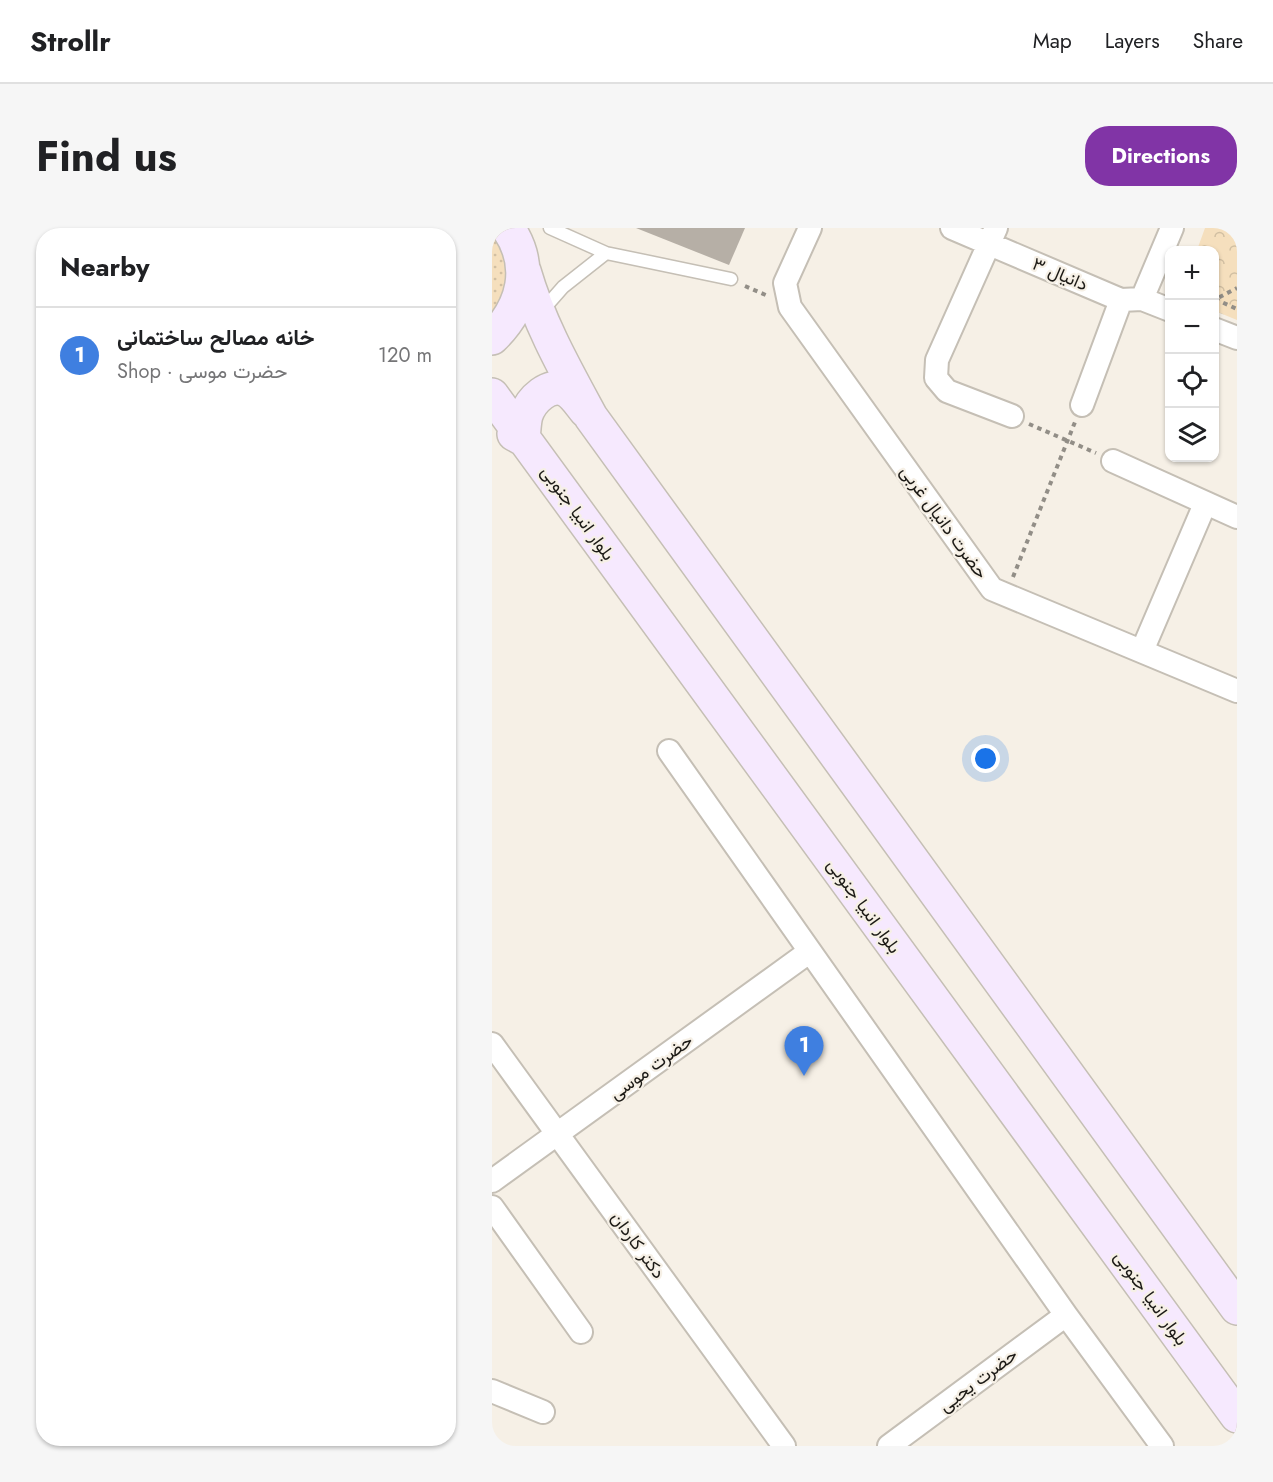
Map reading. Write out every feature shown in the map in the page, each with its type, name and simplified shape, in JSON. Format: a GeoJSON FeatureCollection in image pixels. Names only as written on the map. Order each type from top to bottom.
{"type":"FeatureCollection","features":[{"type":"Feature","properties":{"kind":"street"},"geometry":{"type":"LineString","coordinates":[[790,307],[785,283],[810,228]]}},
{"type":"Feature","properties":{"kind":"street","name":"دانیال ۳"},"geometry":{"type":"LineString","coordinates":[[952,228],[992,236],[1132,299],[1165,309]]}},
{"type":"Feature","properties":{"kind":"street"},"geometry":{"type":"LineString","coordinates":[[1082,405],[1132,299],[1172,228]]}},
{"type":"Feature","properties":{"kind":"street"},"geometry":{"type":"LineString","coordinates":[[992,236],[937,360],[936,378],[947,391],[1012,416]]}},
{"type":"Feature","properties":{"kind":"street"},"geometry":{"type":"LineString","coordinates":[[518,243],[538,315],[591,417]]}},
{"type":"Feature","properties":{"kind":"street"},"geometry":{"type":"LineString","coordinates":[[492,338],[510,319],[520,296],[518,243]]}},
{"type":"Feature","properties":{"kind":"street","name":"حضرت دانیال غربی"},"geometry":{"type":"LineString","coordinates":[[790,307],[992,589],[1237,691]]}},
{"type":"Feature","properties":{"kind":"street"},"geometry":{"type":"LineString","coordinates":[[1219,331],[1237,338]]}},
{"type":"Feature","properties":{"kind":"street"},"geometry":{"type":"LineString","coordinates":[[492,428],[505,430],[524,439],[527,412],[538,396],[556,388],[566,390],[591,417],[1237,1308]]}},
{"type":"Feature","properties":{"kind":"street","name":"بلوار انبیا جنوبی"},"geometry":{"type":"LineString","coordinates":[[492,395],[1237,1416]]}},
{"type":"Feature","properties":{"kind":"street"},"geometry":{"type":"LineString","coordinates":[[1113,461],[1237,517]]}},
{"type":"Feature","properties":{"kind":"street"},"geometry":{"type":"LineString","coordinates":[[1142,651],[1205,504]]}},
{"type":"Feature","properties":{"kind":"street"},"geometry":{"type":"LineString","coordinates":[[669,751],[1066,1315],[1162,1446]]}},
{"type":"Feature","properties":{"kind":"street","name":"حضرت موسی"},"geometry":{"type":"LineString","coordinates":[[492,1181],[809,952]]}},
{"type":"Feature","properties":{"kind":"street","name":"دکتر کاردان"},"geometry":{"type":"LineString","coordinates":[[492,1044],[784,1446]]}},
{"type":"Feature","properties":{"kind":"street"},"geometry":{"type":"LineString","coordinates":[[492,1207],[581,1332]]}},
{"type":"Feature","properties":{"kind":"street","name":"حضرت یحیی"},"geometry":{"type":"LineString","coordinates":[[889,1446],[1066,1315]]}},
{"type":"Feature","properties":{"kind":"street"},"geometry":{"type":"LineString","coordinates":[[492,1391],[543,1412]]}},
{"type":"Feature","properties":{"kind":"lane"},"geometry":{"type":"LineString","coordinates":[[550,228],[606,254],[731,279]]}},
{"type":"Feature","properties":{"kind":"lane"},"geometry":{"type":"LineString","coordinates":[[538,315],[563,287],[606,254]]}},
{"type":"Feature","properties":{"kind":"path"},"geometry":{"type":"LineString","coordinates":[[731,279],[790,307]]}},
{"type":"Feature","properties":{"kind":"path"},"geometry":{"type":"LineString","coordinates":[[1217,300],[1237,288]]}},
{"type":"Feature","properties":{"kind":"path"},"geometry":{"type":"LineString","coordinates":[[1219,302],[1237,309]]}},
{"type":"Feature","properties":{"kind":"path"},"geometry":{"type":"LineString","coordinates":[[1005,596],[1082,405]]}},
{"type":"Feature","properties":{"kind":"path"},"geometry":{"type":"LineString","coordinates":[[1012,416],[1113,461]]}},
{"type":"Feature","properties":{"kind":"green space"},"geometry":{"type":"Polygon","coordinates":[[[492,228],[524,271],[492,321],[492,228]]]}},
{"type":"Feature","properties":{"kind":"green space"},"geometry":{"type":"Polygon","coordinates":[[[1205,228],[1237,228],[1237,320],[1219,313],[1219,246],[1198,246],[1205,228]]]}},
{"type":"Feature","properties":{"kind":"building"},"geometry":{"type":"Polygon","coordinates":[[[636,228],[745,228],[729,265],[636,228]]]}},
{"type":"Feature","properties":{"kind":"place","name":"خانه مصالح ساختمانی"},"geometry":{"type":"Point","coordinates":[804,1076]}}]}
